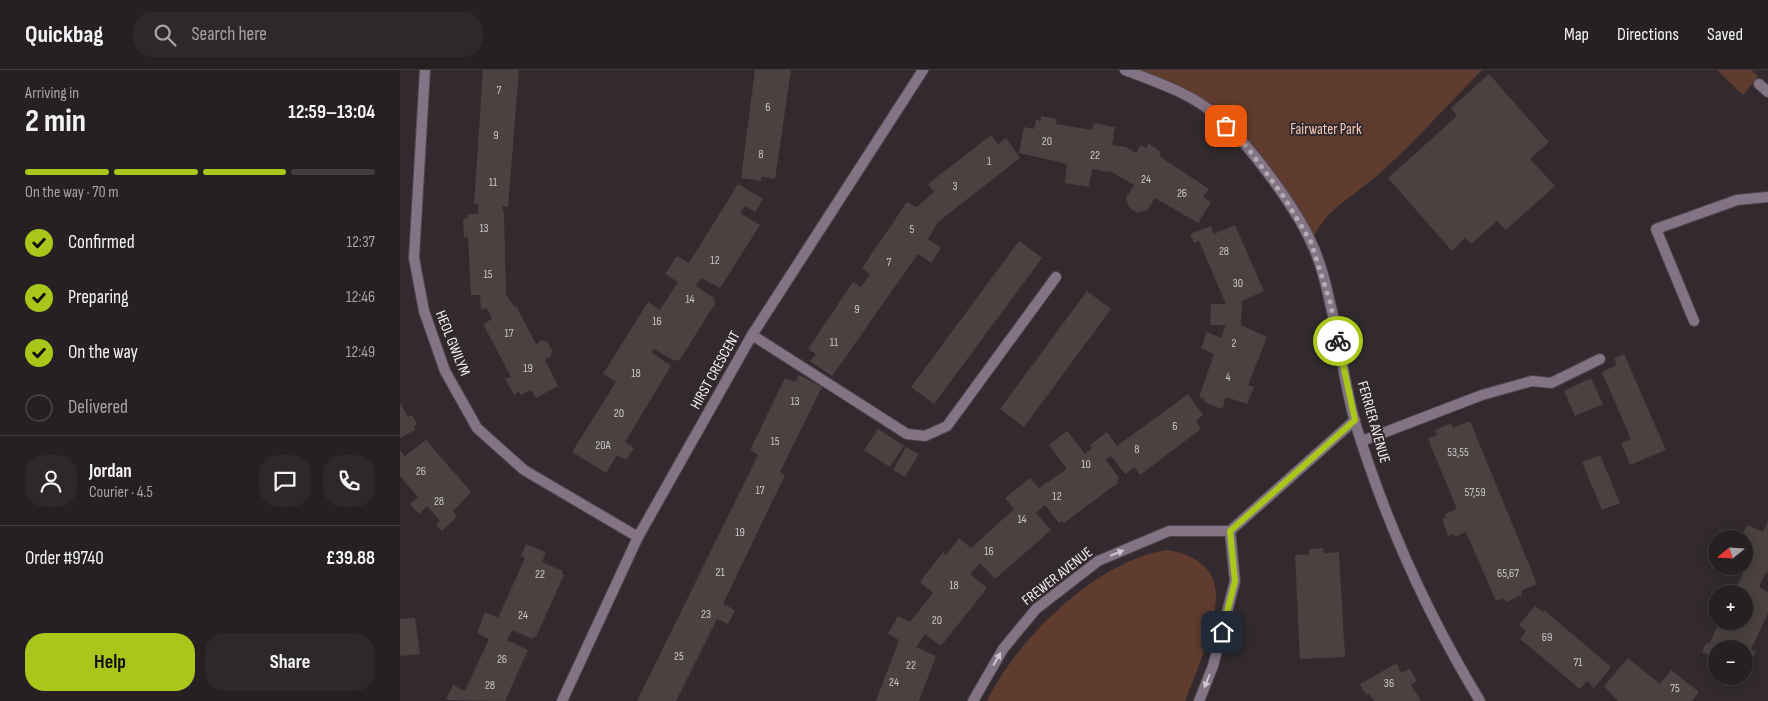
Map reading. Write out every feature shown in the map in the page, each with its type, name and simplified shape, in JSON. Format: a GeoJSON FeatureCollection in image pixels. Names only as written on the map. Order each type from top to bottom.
{"type":"FeatureCollection","features":[{"type":"Feature","properties":{"kind":"street","name":"HEOL GWILYM"},"geometry":{"type":"LineString","coordinates":[[425,70],[414,258],[424,311],[445,371],[477,428],[524,470],[638,537]]}},
{"type":"Feature","properties":{"kind":"street","name":"HIRST CRESCENT"},"geometry":{"type":"LineString","coordinates":[[562,701],[638,537],[752,335],[923,70]]}},
{"type":"Feature","properties":{"kind":"street","name":"FERRIER AVENUE"},"geometry":{"type":"LineString","coordinates":[[1125,70],[1173,88],[1216,115],[1247,147],[1284,197],[1311,242],[1330,302],[1355,420],[1362,441],[1411,572],[1450,651],[1480,701]]}},
{"type":"Feature","properties":{"kind":"street"},"geometry":{"type":"LineString","coordinates":[[1759,84],[1768,92]]}},
{"type":"Feature","properties":{"kind":"street"},"geometry":{"type":"LineString","coordinates":[[1694,321],[1656,229],[1737,200],[1768,197]]}},
{"type":"Feature","properties":{"kind":"street"},"geometry":{"type":"LineString","coordinates":[[752,335],[907,434],[925,436],[947,426],[1056,277]]}},
{"type":"Feature","properties":{"kind":"street"},"geometry":{"type":"LineString","coordinates":[[1362,441],[1482,394],[1532,381],[1551,383],[1600,360]]}},
{"type":"Feature","properties":{"kind":"street"},"geometry":{"type":"LineString","coordinates":[[1199,701],[1214,666],[1235,581],[1230,531],[1355,420]]}},
{"type":"Feature","properties":{"kind":"street","name":"FREWER AVENUE"},"geometry":{"type":"LineString","coordinates":[[973,701],[1002,649],[1036,609],[1098,561],[1169,531],[1230,531]]}},
{"type":"Feature","properties":{"kind":"green space","name":"Fairwater Park"},"geometry":{"type":"Polygon","coordinates":[[[1125,70],[1482,70],[1393,161],[1333,211],[1317,230],[1311,242],[1284,197],[1216,115],[1125,70]]]}},
{"type":"Feature","properties":{"kind":"green space"},"geometry":{"type":"Polygon","coordinates":[[[1717,70],[1752,70],[1758,77],[1743,95],[1717,70]]]}},
{"type":"Feature","properties":{"kind":"green space"},"geometry":{"type":"Polygon","coordinates":[[[1166,550],[1182,553],[1203,565],[1213,578],[1215,586],[1216,598],[1211,628],[1185,701],[987,701],[1018,653],[1061,606],[1086,586],[1112,570],[1139,557],[1166,550]]]}},
{"type":"Feature","properties":{"kind":"building"},"geometry":{"type":"Polygon","coordinates":[[[483,70],[519,70],[508,207],[502,206],[504,213],[506,294],[514,307],[516,306],[536,344],[542,340],[548,343],[552,350],[551,356],[545,360],[558,386],[536,398],[531,390],[521,395],[519,392],[514,395],[505,379],[511,377],[483,324],[492,319],[487,308],[481,310],[480,295],[471,295],[468,237],[464,238],[463,219],[468,218],[467,214],[478,214],[478,204],[474,204],[483,70]]]}},
{"type":"Feature","properties":{"kind":"building"},"geometry":{"type":"Polygon","coordinates":[[[755,70],[791,70],[775,179],[762,177],[761,181],[741,178],[755,70]]]}},
{"type":"Feature","properties":{"kind":"building"},"geometry":{"type":"Polygon","coordinates":[[[1489,74],[1549,142],[1530,159],[1555,186],[1506,230],[1497,221],[1471,244],[1465,238],[1452,251],[1388,178],[1457,116],[1451,108],[1489,74]]]}},
{"type":"Feature","properties":{"kind":"building"},"geometry":{"type":"Polygon","coordinates":[[[1041,116],[1057,119],[1056,124],[1092,130],[1094,123],[1115,127],[1112,145],[1126,147],[1136,153],[1141,145],[1146,148],[1149,144],[1161,152],[1159,156],[1209,189],[1203,197],[1211,202],[1198,223],[1155,198],[1147,210],[1137,213],[1129,207],[1126,198],[1134,185],[1108,170],[1108,172],[1092,169],[1089,187],[1065,183],[1067,164],[1019,153],[1024,127],[1034,129],[1036,120],[1041,121],[1041,116]]]}},
{"type":"Feature","properties":{"kind":"building"},"geometry":{"type":"Polygon","coordinates":[[[991,135],[998,144],[1006,138],[1020,158],[938,222],[928,239],[941,248],[931,263],[918,254],[832,376],[810,361],[816,354],[808,349],[853,282],[861,287],[870,274],[862,268],[907,202],[917,207],[934,192],[928,184],[991,135]]]}},
{"type":"Feature","properties":{"kind":"building"},"geometry":{"type":"Polygon","coordinates":[[[738,184],[763,199],[755,212],[745,206],[740,213],[760,225],[720,288],[701,278],[696,286],[714,298],[713,301],[716,302],[679,361],[676,359],[675,361],[654,349],[651,352],[671,366],[625,442],[634,448],[626,460],[617,455],[606,473],[572,452],[616,382],[603,374],[648,302],[660,310],[678,282],[665,274],[677,256],[689,263],[738,184]]]}},
{"type":"Feature","properties":{"kind":"building"},"geometry":{"type":"Polygon","coordinates":[[[1235,225],[1264,291],[1242,301],[1241,325],[1267,337],[1248,385],[1254,387],[1247,404],[1226,397],[1222,409],[1204,402],[1205,399],[1199,397],[1214,354],[1201,348],[1207,332],[1221,338],[1226,325],[1210,325],[1211,304],[1226,304],[1199,241],[1194,243],[1190,234],[1211,226],[1214,234],[1235,225]]]}},
{"type":"Feature","properties":{"kind":"building"},"geometry":{"type":"Polygon","coordinates":[[[1019,241],[1042,258],[934,404],[911,387],[1019,241]]]}},
{"type":"Feature","properties":{"kind":"building"},"geometry":{"type":"Polygon","coordinates":[[[1087,291],[1111,309],[1024,427],[1000,409],[1087,291]]]}},
{"type":"Feature","properties":{"kind":"building"},"geometry":{"type":"Polygon","coordinates":[[[1624,354],[1666,450],[1630,465],[1621,443],[1631,439],[1602,372],[1617,365],[1614,358],[1624,354]]]}},
{"type":"Feature","properties":{"kind":"building"},"geometry":{"type":"Polygon","coordinates":[[[799,375],[822,387],[780,472],[785,475],[723,604],[735,610],[728,624],[717,619],[676,701],[637,701],[758,455],[750,450],[785,378],[795,382],[799,375]]]}},
{"type":"Feature","properties":{"kind":"building"},"geometry":{"type":"Polygon","coordinates":[[[1591,378],[1603,404],[1575,416],[1564,391],[1591,378]]]}},
{"type":"Feature","properties":{"kind":"building"},"geometry":{"type":"Polygon","coordinates":[[[1188,394],[1203,415],[1196,421],[1201,429],[1140,475],[1134,467],[1125,474],[1111,456],[1106,460],[1119,478],[1117,480],[1119,482],[1064,523],[1062,521],[1059,523],[1045,505],[1036,513],[1051,530],[995,579],[980,563],[970,574],[987,588],[941,646],[925,634],[916,647],[936,656],[919,701],[876,701],[899,640],[888,634],[898,616],[910,622],[933,593],[920,582],[943,552],[946,555],[959,538],[971,548],[1014,509],[1005,498],[1030,478],[1039,488],[1067,469],[1049,445],[1067,431],[1085,454],[1092,448],[1090,445],[1107,432],[1117,446],[1188,394]]]}},
{"type":"Feature","properties":{"kind":"building"},"geometry":{"type":"Polygon","coordinates":[[[400,403],[408,417],[412,415],[417,424],[414,427],[415,430],[400,438],[400,403]]]}},
{"type":"Feature","properties":{"kind":"building"},"geometry":{"type":"Polygon","coordinates":[[[1470,421],[1537,584],[1521,591],[1522,595],[1506,602],[1504,598],[1496,601],[1466,532],[1455,537],[1453,534],[1448,536],[1442,519],[1446,518],[1445,514],[1457,509],[1428,439],[1437,435],[1435,430],[1451,423],[1453,428],[1470,421]]]}},
{"type":"Feature","properties":{"kind":"building"},"geometry":{"type":"Polygon","coordinates":[[[878,429],[904,446],[890,467],[864,450],[878,429]]]}},
{"type":"Feature","properties":{"kind":"building"},"geometry":{"type":"Polygon","coordinates":[[[426,440],[471,492],[453,511],[457,517],[442,531],[436,524],[440,521],[427,506],[419,514],[410,504],[418,497],[400,476],[400,450],[405,456],[426,440]]]}},
{"type":"Feature","properties":{"kind":"building"},"geometry":{"type":"Polygon","coordinates":[[[906,447],[919,454],[905,477],[893,470],[906,447]]]}},
{"type":"Feature","properties":{"kind":"building"},"geometry":{"type":"Polygon","coordinates":[[[1600,455],[1620,503],[1602,510],[1582,462],[1600,455]]]}},
{"type":"Feature","properties":{"kind":"building"},"geometry":{"type":"Polygon","coordinates":[[[1768,520],[1768,573],[1766,572],[1759,587],[1768,592],[1768,613],[1753,645],[1753,640],[1711,640],[1716,630],[1753,630],[1753,585],[1737,585],[1742,575],[1753,575],[1753,530],[1744,530],[1747,525],[1763,532],[1768,520]]]}},
{"type":"Feature","properties":{"kind":"building"},"geometry":{"type":"Polygon","coordinates":[[[526,544],[546,552],[542,562],[563,571],[562,574],[564,575],[536,637],[532,639],[512,630],[507,640],[528,650],[505,701],[446,700],[453,685],[465,691],[489,639],[477,633],[485,612],[498,618],[525,558],[521,556],[526,544]]]}},
{"type":"Feature","properties":{"kind":"building"},"geometry":{"type":"Polygon","coordinates":[[[1323,548],[1324,553],[1339,552],[1345,657],[1300,659],[1295,555],[1309,554],[1309,549],[1323,548]]]}},
{"type":"Feature","properties":{"kind":"building"},"geometry":{"type":"Polygon","coordinates":[[[1535,606],[1543,612],[1544,610],[1611,667],[1594,688],[1587,681],[1580,689],[1520,639],[1526,631],[1519,625],[1535,606]]]}},
{"type":"Feature","properties":{"kind":"building"},"geometry":{"type":"Polygon","coordinates":[[[415,618],[420,654],[400,656],[400,619],[415,618]]]}},
{"type":"Feature","properties":{"kind":"building"},"geometry":{"type":"Polygon","coordinates":[[[1706,643],[1708,644],[1708,655],[1702,652],[1706,643]]]}},
{"type":"Feature","properties":{"kind":"building"},"geometry":{"type":"Polygon","coordinates":[[[1628,658],[1660,684],[1671,670],[1699,692],[1692,701],[1618,701],[1604,686],[1628,658]]]}},
{"type":"Feature","properties":{"kind":"building"},"geometry":{"type":"Polygon","coordinates":[[[1397,663],[1401,673],[1410,669],[1417,681],[1411,685],[1421,701],[1374,701],[1369,694],[1366,695],[1360,684],[1397,663]]]}},
{"type":"Feature","properties":{"kind":"way so far"},"geometry":{"type":"LineString","coordinates":[[1226,126],[1247,147],[1284,197],[1311,242],[1330,302],[1338,341]]}},
{"type":"Feature","properties":{"kind":"route"},"geometry":{"type":"LineString","coordinates":[[1222,632],[1235,581],[1230,531],[1355,420],[1338,341]]}}]}
